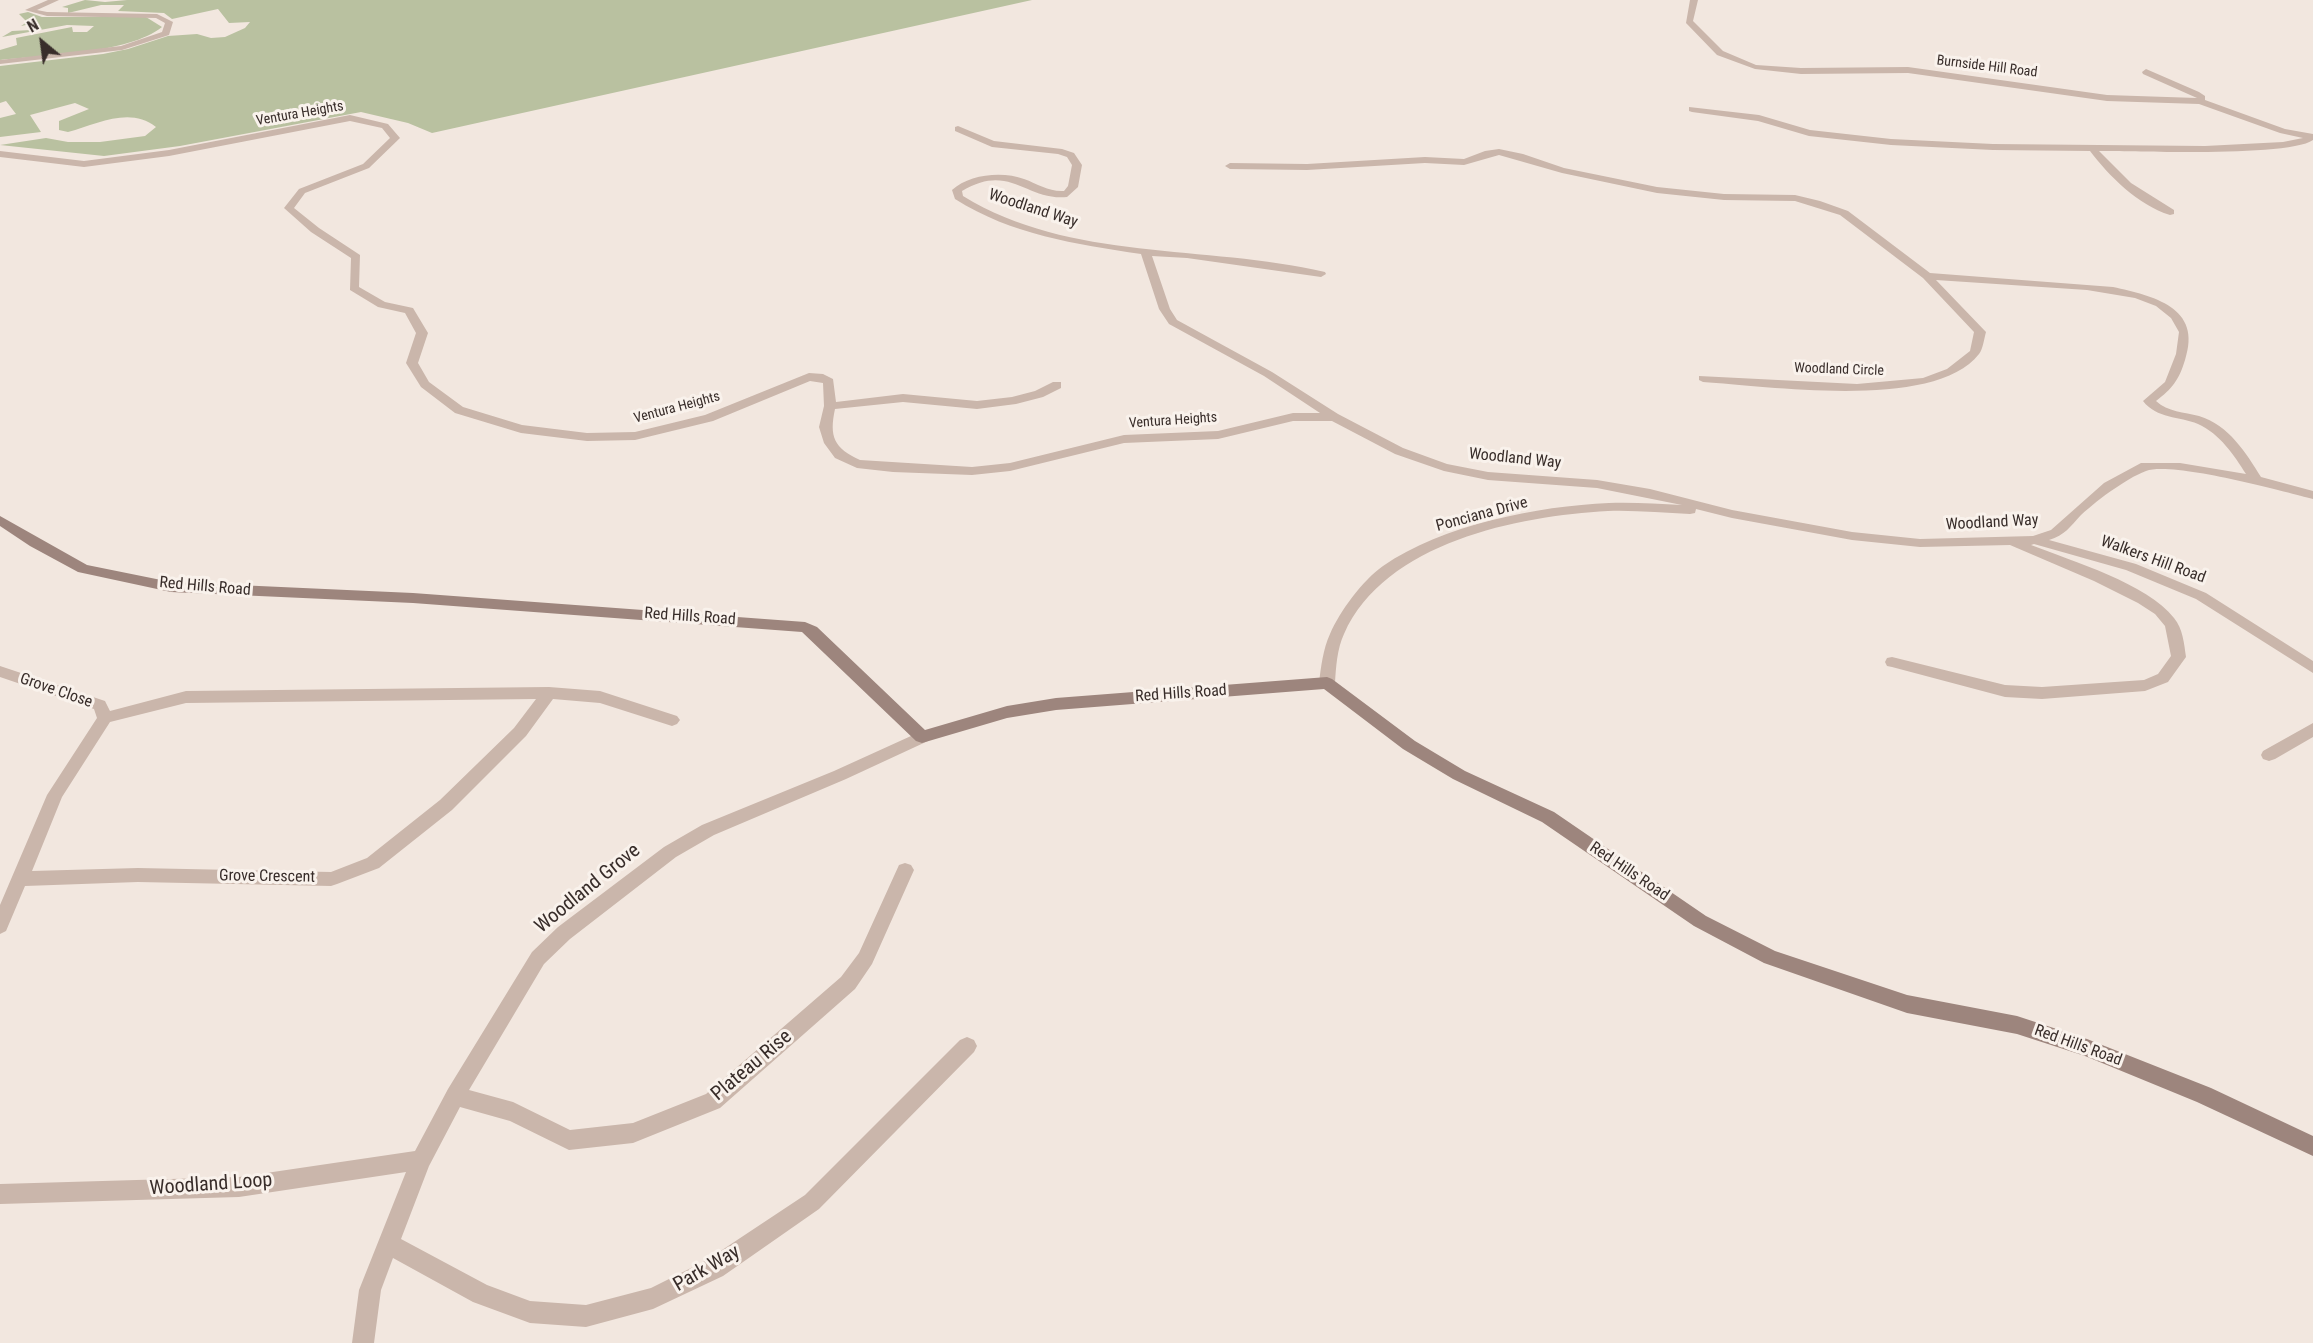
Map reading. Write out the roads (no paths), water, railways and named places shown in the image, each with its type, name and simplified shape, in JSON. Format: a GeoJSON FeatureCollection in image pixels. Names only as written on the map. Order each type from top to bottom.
{"type":"FeatureCollection","features":[{"type":"Feature","properties":{"kind":"main road","name":"Red Hills Road"},"geometry":{"type":"LineString","coordinates":[[0,520],[35,543],[83,569],[171,587],[425,599],[805,627],[812,631],[922,737],[1007,712],[1056,704],[1327,683],[1409,745],[1449,769],[1548,817],[1700,921],[1770,957],[1907,1004],[2017,1025],[2087,1048],[2204,1095],[2313,1146]]}},
{"type":"Feature","properties":{"kind":"street"},"geometry":{"type":"LineString","coordinates":[[0,62],[122,48],[166,33],[169,22],[157,16],[47,14],[29,10],[55,0]]}},
{"type":"Feature","properties":{"kind":"street","name":"Burnside Hill Road"},"geometry":{"type":"LineString","coordinates":[[1694,0],[1689,21],[1703,38],[1720,53],[1755,67],[1801,71],[1908,70],[2107,98],[2200,101],[2283,131],[2311,137]]}},
{"type":"Feature","properties":{"kind":"street"},"geometry":{"type":"LineString","coordinates":[[2146,72],[2196,94],[2202,98],[2200,101]]}},
{"type":"Feature","properties":{"kind":"street"},"geometry":{"type":"LineString","coordinates":[[1692,109],[1759,118],[1809,133],[1891,142],[1993,147],[2205,149],[2283,145],[2306,141],[2311,137]]}},
{"type":"Feature","properties":{"kind":"street","name":"Ventura Heights"},"geometry":{"type":"LineString","coordinates":[[0,154],[84,164],[169,153],[350,118],[385,126],[395,138],[366,166],[302,191],[289,208],[315,230],[356,257],[354,288],[382,305],[409,310],[422,333],[412,363],[425,384],[459,410],[520,429],[587,438],[635,436],[709,418],[809,377],[823,378],[829,381],[830,406],[825,427],[830,443],[839,455],[857,464],[935,471],[972,471],[1010,466],[1124,439],[1218,435],[1293,417],[1334,417]]}},
{"type":"Feature","properties":{"kind":"street","name":"Woodland Way"},"geometry":{"type":"LineString","coordinates":[[958,129],[992,144],[1059,151],[1071,155],[1077,165],[1073,187],[1067,194],[1052,195],[1020,180],[1002,178],[964,185],[957,190],[956,194],[967,204],[1000,219],[1067,240],[1145,252],[1156,275],[1166,315],[1173,322],[1268,374],[1334,417],[1399,451],[1444,467],[1488,476],[1598,484],[1650,493],[1723,512],[1852,536],[1920,543],[2034,540],[2056,533],[2109,486],[2145,466],[2180,467],[2257,481],[2313,495]]}},
{"type":"Feature","properties":{"kind":"street"},"geometry":{"type":"LineString","coordinates":[[2093,149],[2102,161],[2151,202],[2170,212]]}},
{"type":"Feature","properties":{"kind":"street"},"geometry":{"type":"LineString","coordinates":[[1230,166],[1306,167],[1425,160],[1464,162],[1480,158],[1488,153],[1499,152],[1520,156],[1562,170],[1657,190],[1724,197],[1795,198],[1817,203],[1844,213],[1927,276],[2107,288],[2154,301],[2178,318],[2187,340],[2172,381],[2165,390],[2149,401],[2153,406],[2164,411],[2205,422],[2220,432],[2246,463],[2257,481]]}},
{"type":"Feature","properties":{"kind":"street"},"geometry":{"type":"LineString","coordinates":[[1145,252],[1187,255],[1321,274]]}},
{"type":"Feature","properties":{"kind":"street","name":"Woodland Circle"},"geometry":{"type":"LineString","coordinates":[[1703,378],[1857,388],[1926,381],[1951,371],[1975,352],[1980,332],[1927,276]]}},
{"type":"Feature","properties":{"kind":"street"},"geometry":{"type":"LineString","coordinates":[[830,406],[903,398],[954,405],[977,405],[1021,398],[1057,385]]}},
{"type":"Feature","properties":{"kind":"street","name":"Ponciana Drive"},"geometry":{"type":"LineString","coordinates":[[1327,683],[1329,658],[1337,634],[1360,600],[1385,571],[1420,550],[1481,529],[1563,512],[1609,507],[1723,512]]}},
{"type":"Feature","properties":{"kind":"street"},"geometry":{"type":"LineString","coordinates":[[1892,662],[2005,691],[2145,686],[2163,678],[2179,657],[2176,636],[2170,621],[2160,610],[2092,575],[2010,540]]}},
{"type":"Feature","properties":{"kind":"street","name":"Walkers Hill Road"},"geometry":{"type":"LineString","coordinates":[[2034,540],[2131,567],[2201,596],[2313,668]]}},
{"type":"Feature","properties":{"kind":"street","name":"Grove Close"},"geometry":{"type":"LineString","coordinates":[[0,671],[100,705],[105,718]]}},
{"type":"Feature","properties":{"kind":"street"},"geometry":{"type":"LineString","coordinates":[[0,926],[55,795],[105,718],[186,697],[549,693],[600,698],[672,720]]}},
{"type":"Feature","properties":{"kind":"street","name":"Grove Crescent"},"geometry":{"type":"LineString","coordinates":[[21,879],[138,875],[331,879],[373,863],[446,805],[520,732],[549,693]]}},
{"type":"Feature","properties":{"kind":"street"},"geometry":{"type":"LineString","coordinates":[[2269,755],[2313,729]]}},
{"type":"Feature","properties":{"kind":"street","name":"Woodland Grove"},"geometry":{"type":"LineString","coordinates":[[363,1343],[370,1290],[421,1160],[454,1096],[538,958],[564,933],[670,852],[708,830],[840,775],[922,737]]}},
{"type":"Feature","properties":{"kind":"street","name":"Plateau Rise"},"geometry":{"type":"LineString","coordinates":[[454,1096],[513,1112],[569,1140],[633,1133],[713,1101],[848,983],[866,958],[905,870]]}},
{"type":"Feature","properties":{"kind":"street","name":"Park Way"},"geometry":{"type":"LineString","coordinates":[[388,1244],[481,1294],[530,1312],[586,1316],[653,1298],[715,1268],[812,1202],[967,1046]]}},
{"type":"Feature","properties":{"kind":"street","name":"Woodland Loop"},"geometry":{"type":"LineString","coordinates":[[0,1194],[239,1187],[421,1160]]}}]}
